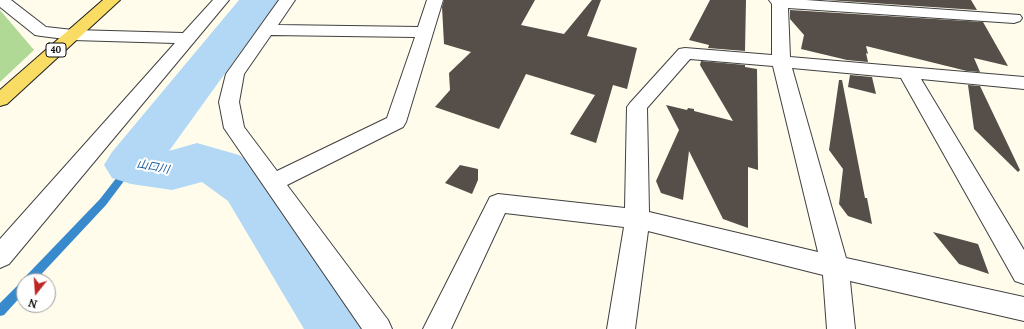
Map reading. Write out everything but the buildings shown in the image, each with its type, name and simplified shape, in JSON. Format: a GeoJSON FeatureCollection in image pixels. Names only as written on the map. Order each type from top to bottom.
{"type":"FeatureCollection","features":[{"type":"Feature","properties":{"kind":"main road","name":"40"},"geometry":{"type":"LineString","coordinates":[[0,100],[112,0]]}},
{"type":"Feature","properties":{"kind":"street"},"geometry":{"type":"LineString","coordinates":[[1,0],[41,31],[73,35],[188,38]]}},
{"type":"Feature","properties":{"kind":"street"},"geometry":{"type":"LineString","coordinates":[[0,257],[221,0]]}},
{"type":"Feature","properties":{"kind":"street"},"geometry":{"type":"LineString","coordinates":[[287,0],[235,74],[229,102],[234,128],[378,329]]}},
{"type":"Feature","properties":{"kind":"street"},"geometry":{"type":"LineString","coordinates":[[274,182],[396,122],[436,0]]}},
{"type":"Feature","properties":{"kind":"street"},"geometry":{"type":"LineString","coordinates":[[998,0],[1019,23]]}},
{"type":"Feature","properties":{"kind":"street"},"geometry":{"type":"LineString","coordinates":[[841,329],[836,267],[781,62],[778,2],[1019,23]]}},
{"type":"Feature","properties":{"kind":"street"},"geometry":{"type":"LineString","coordinates":[[266,30],[425,32]]}},
{"type":"Feature","properties":{"kind":"street"},"geometry":{"type":"LineString","coordinates":[[621,329],[637,219],[637,107],[685,53],[1024,83]]}},
{"type":"Feature","properties":{"kind":"street"},"geometry":{"type":"LineString","coordinates":[[908,73],[1024,273]]}},
{"type":"Feature","properties":{"kind":"street"},"geometry":{"type":"LineString","coordinates":[[437,329],[498,203],[637,219],[836,267],[1024,309]]}},
{"type":"Feature","properties":{"kind":"green space"},"geometry":{"type":"Polygon","coordinates":[[[0,10],[34,50],[0,82],[0,10]]]}},
{"type":"Feature","properties":{"kind":"waterway","name":"山口川"},"geometry":{"type":"LineString","coordinates":[[259,0],[131,165],[172,171],[197,162],[220,168],[247,187],[278,236],[342,329]]}},
{"type":"Feature","properties":{"kind":"waterway"},"geometry":{"type":"LineString","coordinates":[[36,273],[103,202],[131,165]]}},
{"type":"Feature","properties":{"kind":"waterway"},"geometry":{"type":"LineString","coordinates":[[0,311],[16,294]]}}]}
